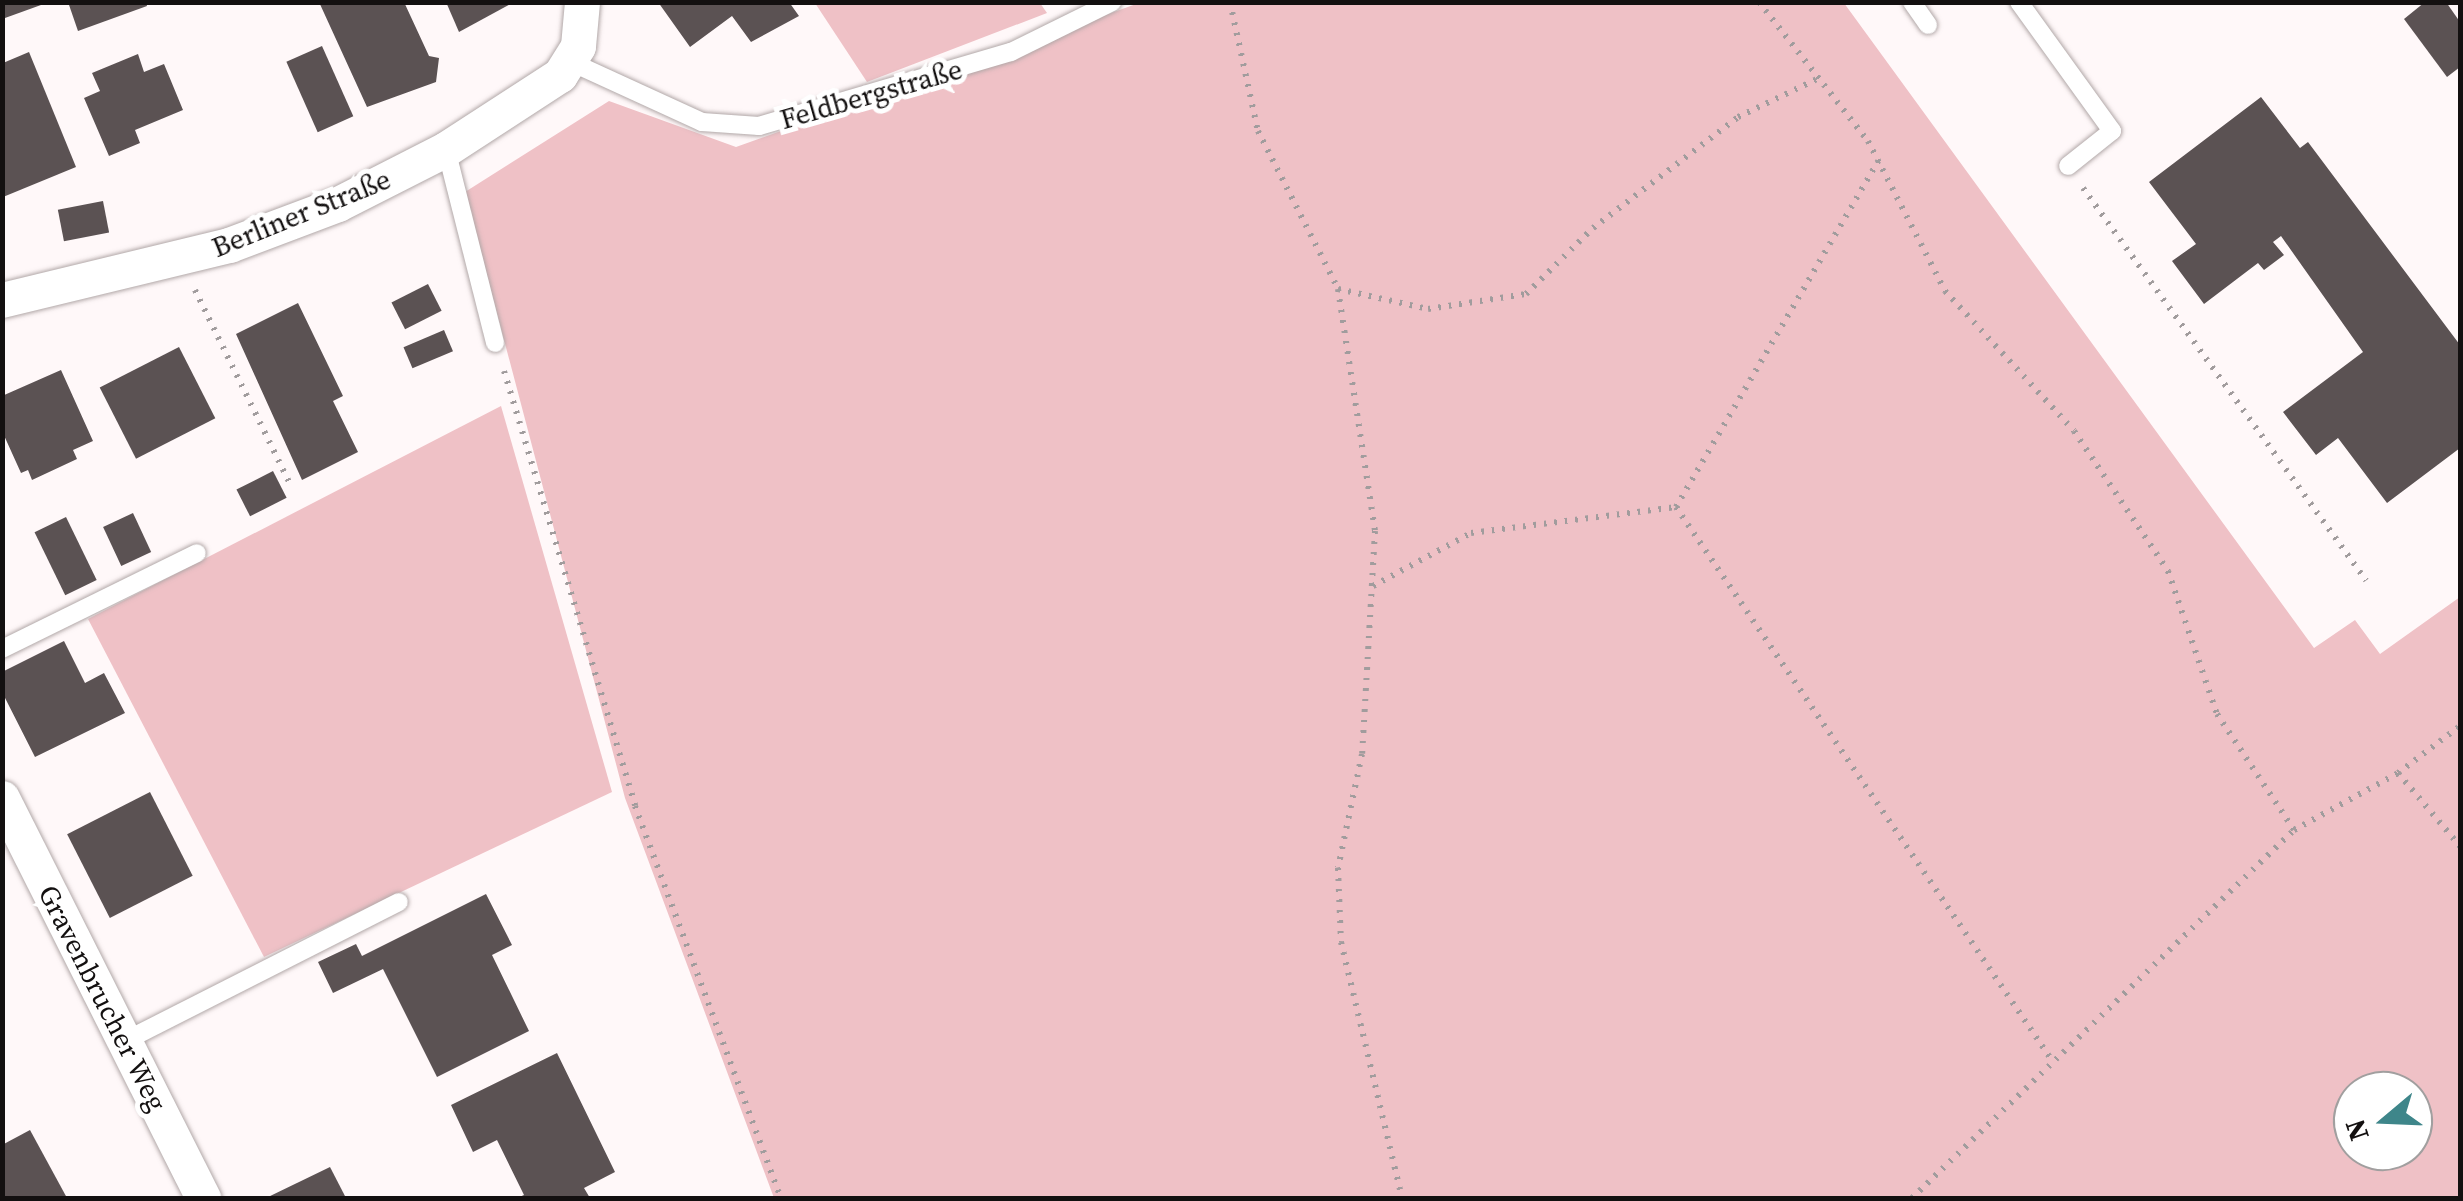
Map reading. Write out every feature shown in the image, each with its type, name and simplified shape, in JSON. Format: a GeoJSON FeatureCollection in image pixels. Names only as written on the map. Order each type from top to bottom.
{"type":"FeatureCollection","features":[{"type":"Feature","properties":{"kind":"street"},"geometry":{"type":"LineString","coordinates":[[571,62],[582,30],[582,2]]}},
{"type":"Feature","properties":{"kind":"street","name":"Berliner Straße"},"geometry":{"type":"LineString","coordinates":[[2,300],[181,260],[320,212],[446,149],[540,90],[571,62]]}},
{"type":"Feature","properties":{"kind":"street","name":"Gravenbrucher Weg"},"geometry":{"type":"LineString","coordinates":[[2,798],[203,1198]]}},
{"type":"Feature","properties":{"kind":"lane","name":"Feldbergstraße"},"geometry":{"type":"LineString","coordinates":[[571,62],[702,122],[759,126],[1011,52],[1112,2]]}},
{"type":"Feature","properties":{"kind":"lane"},"geometry":{"type":"LineString","coordinates":[[1912,2],[1928,25]]}},
{"type":"Feature","properties":{"kind":"lane"},"geometry":{"type":"LineString","coordinates":[[2019,2],[2112,132],[2068,166]]}},
{"type":"Feature","properties":{"kind":"lane"},"geometry":{"type":"LineString","coordinates":[[446,149],[495,343]]}},
{"type":"Feature","properties":{"kind":"lane"},"geometry":{"type":"LineString","coordinates":[[2,649],[198,553]]}},
{"type":"Feature","properties":{"kind":"lane"},"geometry":{"type":"LineString","coordinates":[[125,1041],[399,902]]}},
{"type":"Feature","properties":{"kind":"path"},"geometry":{"type":"LineString","coordinates":[[1230,2],[1258,131],[1338,290],[1375,531],[1362,754],[1338,868],[1341,942],[1402,1198]]}},
{"type":"Feature","properties":{"kind":"path"},"geometry":{"type":"LineString","coordinates":[[1759,2],[1820,78],[1878,161],[1944,291],[2074,431],[2168,571],[2217,714],[2294,830]]}},
{"type":"Feature","properties":{"kind":"path"},"geometry":{"type":"LineString","coordinates":[[1338,290],[1428,309],[1526,294],[1594,228],[1738,117],[1820,78]]}},
{"type":"Feature","properties":{"kind":"path"},"geometry":{"type":"LineString","coordinates":[[1676,507],[1878,161]]}},
{"type":"Feature","properties":{"kind":"path"},"geometry":{"type":"LineString","coordinates":[[2068,166],[2366,581]]}},
{"type":"Feature","properties":{"kind":"path"},"geometry":{"type":"LineString","coordinates":[[181,260],[292,486]]}},
{"type":"Feature","properties":{"kind":"path"},"geometry":{"type":"LineString","coordinates":[[495,343],[635,806],[781,1198]]}},
{"type":"Feature","properties":{"kind":"path"},"geometry":{"type":"LineString","coordinates":[[1372,586],[1471,534],[1676,507]]}},
{"type":"Feature","properties":{"kind":"path"},"geometry":{"type":"LineString","coordinates":[[1676,507],[2054,1062]]}},
{"type":"Feature","properties":{"kind":"path"},"geometry":{"type":"LineString","coordinates":[[1912,1198],[2294,830],[2398,773],[2460,726]]}},
{"type":"Feature","properties":{"kind":"path"},"geometry":{"type":"LineString","coordinates":[[2398,773],[2460,846]]}},
{"type":"Feature","properties":{"kind":"shaded area"},"geometry":{"type":"Polygon","coordinates":[[[815,3],[1040,3],[1047,13],[867,82],[815,3]]]}},
{"type":"Feature","properties":{"kind":"shaded area"},"geometry":{"type":"Polygon","coordinates":[[[1139,3],[1844,3],[2314,648],[2355,620],[2380,654],[2460,597],[2460,1198],[774,1198],[625,798],[465,192],[609,101],[736,147],[1139,3]]]}},
{"type":"Feature","properties":{"kind":"shaded area"},"geometry":{"type":"Polygon","coordinates":[[[501,406],[612,792],[264,957],[88,619],[501,406]]]}},
{"type":"Feature","properties":{"kind":"building"},"geometry":{"type":"Polygon","coordinates":[[[2,2],[40,2],[41,5],[5,18],[2,2]]]}},
{"type":"Feature","properties":{"kind":"building"},"geometry":{"type":"Polygon","coordinates":[[[68,2],[146,2],[147,6],[78,31],[68,2]]]}},
{"type":"Feature","properties":{"kind":"building"},"geometry":{"type":"Polygon","coordinates":[[[319,2],[404,2],[429,56],[439,58],[436,82],[367,107],[319,2]]]}},
{"type":"Feature","properties":{"kind":"building"},"geometry":{"type":"Polygon","coordinates":[[[446,2],[514,2],[459,32],[446,2]]]}},
{"type":"Feature","properties":{"kind":"building"},"geometry":{"type":"Polygon","coordinates":[[[658,2],[789,2],[799,16],[751,42],[732,16],[690,47],[658,2]]]}},
{"type":"Feature","properties":{"kind":"building"},"geometry":{"type":"Polygon","coordinates":[[[2425,2],[2446,2],[2460,22],[2460,67],[2447,77],[2404,19],[2425,2]]]}},
{"type":"Feature","properties":{"kind":"building"},"geometry":{"type":"Polygon","coordinates":[[[322,46],[353,116],[318,132],[286,62],[322,46]]]}},
{"type":"Feature","properties":{"kind":"building"},"geometry":{"type":"Polygon","coordinates":[[[29,52],[76,167],[3,197],[3,63],[29,52]]]}},
{"type":"Feature","properties":{"kind":"building"},"geometry":{"type":"Polygon","coordinates":[[[138,54],[144,72],[164,64],[183,110],[135,130],[140,143],[109,156],[84,98],[100,91],[92,73],[138,54]]]}},
{"type":"Feature","properties":{"kind":"building"},"geometry":{"type":"Polygon","coordinates":[[[2261,97],[2300,148],[2308,142],[2460,345],[2460,448],[2387,503],[2338,438],[2316,455],[2283,412],[2363,352],[2281,236],[2273,242],[2284,255],[2264,270],[2258,263],[2204,304],[2172,261],[2196,244],[2149,182],[2261,97]]]}},
{"type":"Feature","properties":{"kind":"building"},"geometry":{"type":"Polygon","coordinates":[[[103,201],[109,232],[64,241],[58,210],[103,201]]]}},
{"type":"Feature","properties":{"kind":"building"},"geometry":{"type":"Polygon","coordinates":[[[428,284],[442,311],[405,329],[391,303],[428,284]]]}},
{"type":"Feature","properties":{"kind":"building"},"geometry":{"type":"Polygon","coordinates":[[[298,303],[343,396],[333,401],[358,452],[302,480],[236,334],[298,303]]]}},
{"type":"Feature","properties":{"kind":"building"},"geometry":{"type":"Polygon","coordinates":[[[444,330],[453,351],[412,368],[403,347],[444,330]]]}},
{"type":"Feature","properties":{"kind":"building"},"geometry":{"type":"Polygon","coordinates":[[[179,347],[215,418],[136,459],[100,387],[179,347]]]}},
{"type":"Feature","properties":{"kind":"building"},"geometry":{"type":"Polygon","coordinates":[[[61,370],[93,441],[73,450],[77,459],[32,480],[28,470],[21,473],[2,431],[2,396],[61,370]]]}},
{"type":"Feature","properties":{"kind":"building"},"geometry":{"type":"Polygon","coordinates":[[[273,471],[287,498],[250,516],[236,490],[273,471]]]}},
{"type":"Feature","properties":{"kind":"building"},"geometry":{"type":"Polygon","coordinates":[[[133,513],[151,552],[121,566],[103,527],[133,513]]]}},
{"type":"Feature","properties":{"kind":"building"},"geometry":{"type":"Polygon","coordinates":[[[66,517],[97,580],[65,595],[35,532],[66,517]]]}},
{"type":"Feature","properties":{"kind":"building"},"geometry":{"type":"Polygon","coordinates":[[[64,641],[85,683],[104,673],[125,713],[35,757],[2,692],[2,672],[64,641]]]}},
{"type":"Feature","properties":{"kind":"building"},"geometry":{"type":"Polygon","coordinates":[[[150,792],[193,876],[110,918],[67,834],[150,792]]]}},
{"type":"Feature","properties":{"kind":"building"},"geometry":{"type":"Polygon","coordinates":[[[486,894],[512,945],[492,955],[529,1031],[437,1077],[383,969],[333,993],[318,962],[356,944],[362,956],[486,894]]]}},
{"type":"Feature","properties":{"kind":"building"},"geometry":{"type":"Polygon","coordinates":[[[557,1053],[615,1172],[584,1188],[590,1198],[517,1198],[524,1195],[497,1140],[473,1152],[451,1105],[557,1053]]]}},
{"type":"Feature","properties":{"kind":"building"},"geometry":{"type":"Polygon","coordinates":[[[30,1130],[67,1198],[2,1198],[2,1145],[30,1130]]]}},
{"type":"Feature","properties":{"kind":"building"},"geometry":{"type":"Polygon","coordinates":[[[330,1167],[346,1198],[266,1198],[330,1167]]]}}]}
